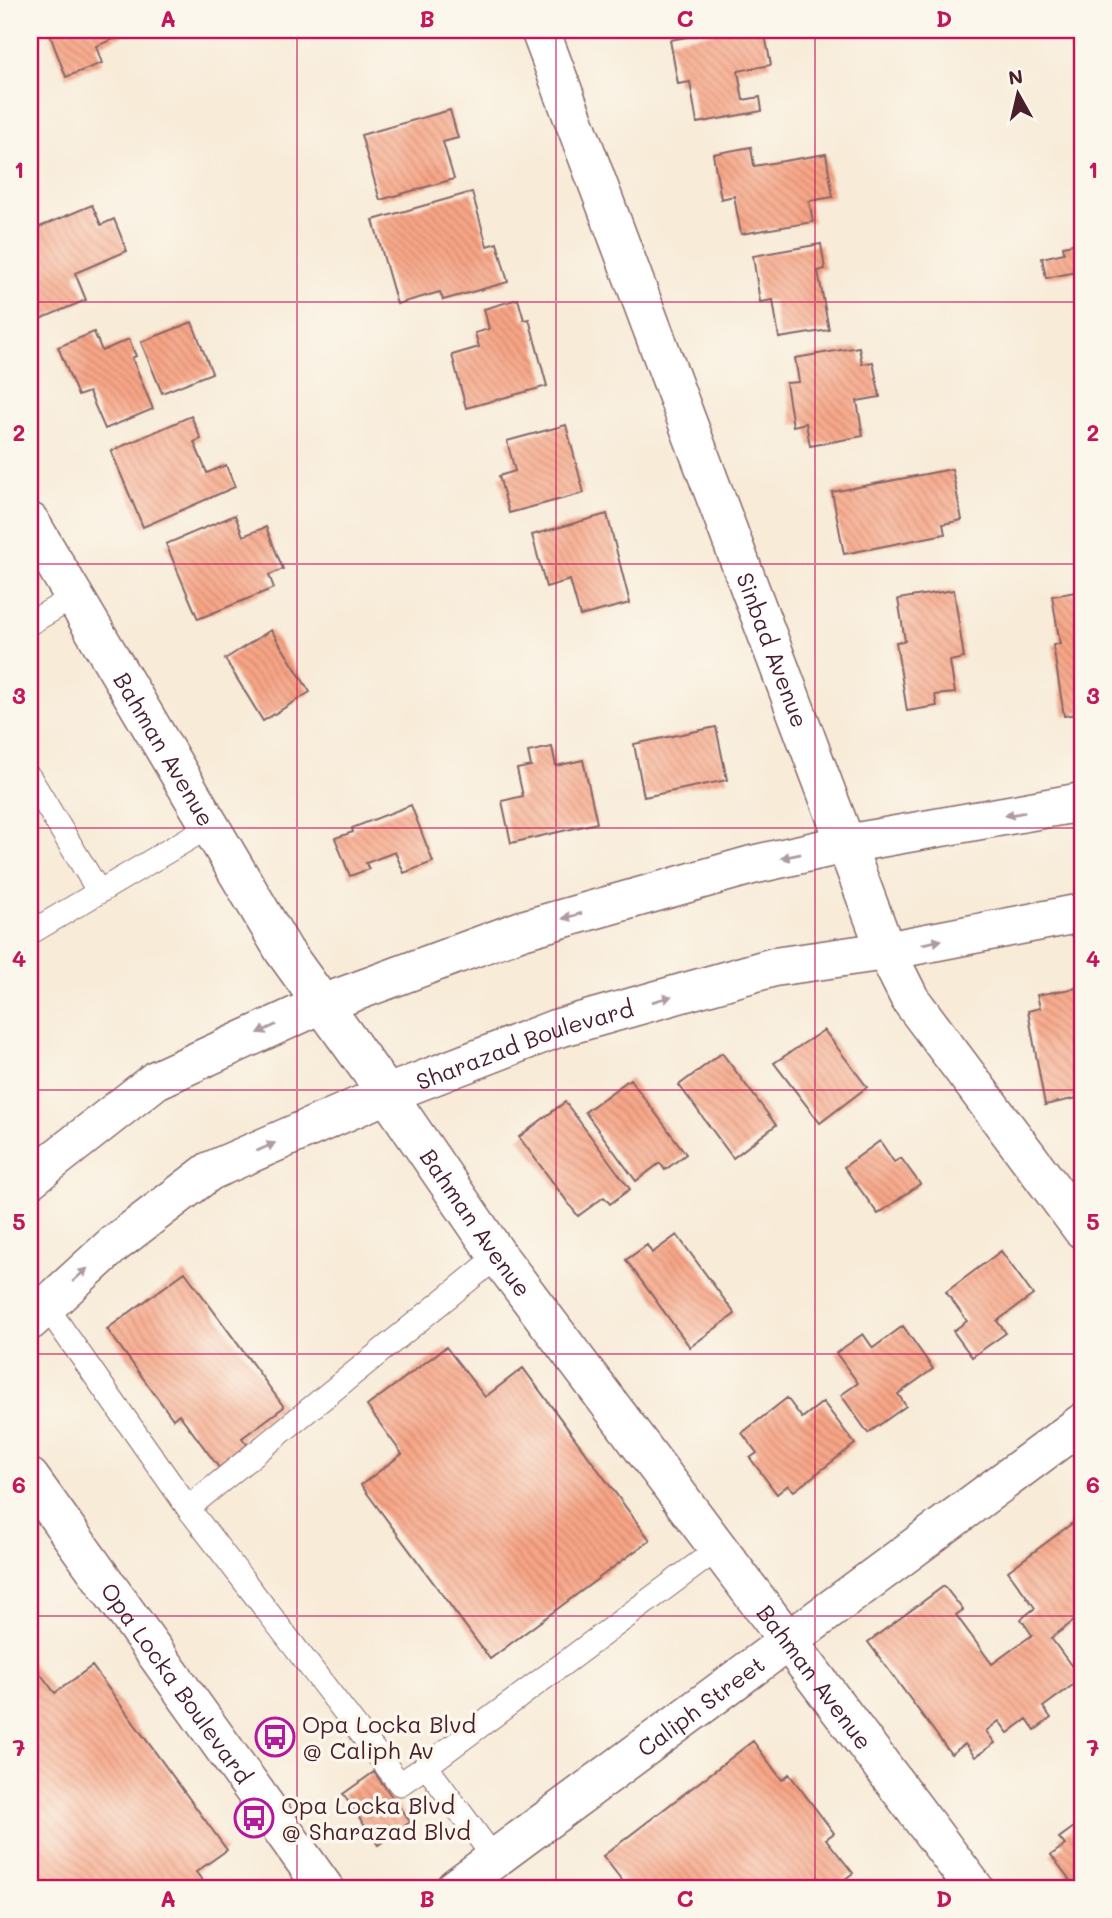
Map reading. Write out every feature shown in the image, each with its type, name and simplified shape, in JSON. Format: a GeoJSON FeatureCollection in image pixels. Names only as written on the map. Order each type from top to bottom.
{"type":"FeatureCollection","features":[{"type":"Feature","properties":{"kind":"street","name":"Sinbad Avenue"},"geometry":{"type":"LineString","coordinates":[[540,30],[886,951],[910,999],[1082,1229]]}},
{"type":"Feature","properties":{"kind":"street","name":"Bahman Avenue"},"geometry":{"type":"LineString","coordinates":[[30,522],[284,951],[387,1094],[498,1256],[974,1888]]}},
{"type":"Feature","properties":{"kind":"street"},"geometry":{"type":"LineString","coordinates":[[30,1179],[156,1080],[322,1004],[522,930],[752,865],[846,844],[1082,802]]}},
{"type":"Feature","properties":{"kind":"street","name":"Sharazad Boulevard"},"geometry":{"type":"LineString","coordinates":[[38,1314],[113,1245],[210,1171],[387,1094],[555,1029],[774,967],[886,951],[1082,914]]}},
{"type":"Feature","properties":{"kind":"street","name":"Caliph Street"},"geometry":{"type":"LineString","coordinates":[[455,1888],[791,1642],[1082,1423]]}},
{"type":"Feature","properties":{"kind":"street","name":"Opa Locka Boulevard"},"geometry":{"type":"LineString","coordinates":[[30,1478],[324,1888]]}},
{"type":"Feature","properties":{"kind":"lane"},"geometry":{"type":"LineString","coordinates":[[30,623],[74,597]]}},
{"type":"Feature","properties":{"kind":"lane"},"geometry":{"type":"LineString","coordinates":[[30,778],[99,892]]}},
{"type":"Feature","properties":{"kind":"lane"},"geometry":{"type":"LineString","coordinates":[[30,933],[210,826]]}},
{"type":"Feature","properties":{"kind":"lane"},"geometry":{"type":"LineString","coordinates":[[188,1508],[498,1256]]}},
{"type":"Feature","properties":{"kind":"lane"},"geometry":{"type":"LineString","coordinates":[[38,1314],[400,1784],[719,1548]]}},
{"type":"Feature","properties":{"kind":"lane"},"geometry":{"type":"LineString","coordinates":[[426,1766],[495,1859]]}},
{"type":"Feature","properties":{"kind":"building"},"geometry":{"type":"Polygon","coordinates":[[[48,30],[122,30],[124,35],[96,46],[102,63],[66,77],[48,30]]]}},
{"type":"Feature","properties":{"kind":"building"},"geometry":{"type":"Polygon","coordinates":[[[726,30],[764,30],[771,65],[738,71],[743,100],[760,97],[762,111],[697,123],[690,82],[678,84],[670,40],[726,30]]]}},
{"type":"Feature","properties":{"kind":"building"},"geometry":{"type":"Polygon","coordinates":[[[450,110],[458,138],[443,142],[454,179],[380,200],[361,135],[450,110]]]}},
{"type":"Feature","properties":{"kind":"building"},"geometry":{"type":"Polygon","coordinates":[[[1082,128],[1082,160],[1081,160],[1076,129],[1082,128]]]}},
{"type":"Feature","properties":{"kind":"building"},"geometry":{"type":"Polygon","coordinates":[[[751,147],[754,166],[826,154],[833,197],[809,201],[813,222],[741,234],[734,196],[721,199],[713,154],[751,147]]]}},
{"type":"Feature","properties":{"kind":"building"},"geometry":{"type":"Polygon","coordinates":[[[472,192],[487,246],[497,243],[508,282],[443,300],[440,292],[397,304],[373,220],[472,192]]]}},
{"type":"Feature","properties":{"kind":"building"},"geometry":{"type":"Polygon","coordinates":[[[92,205],[101,225],[114,219],[127,251],[75,273],[86,300],[38,320],[30,301],[30,231],[92,205]]]}},
{"type":"Feature","properties":{"kind":"building"},"geometry":{"type":"Polygon","coordinates":[[[1082,242],[1082,271],[1046,278],[1042,258],[1064,253],[1063,246],[1082,242]]]}},
{"type":"Feature","properties":{"kind":"building"},"geometry":{"type":"Polygon","coordinates":[[[821,244],[825,269],[818,271],[829,330],[779,338],[773,300],[760,302],[753,256],[821,244]]]}},
{"type":"Feature","properties":{"kind":"building"},"geometry":{"type":"Polygon","coordinates":[[[518,299],[524,320],[529,319],[547,386],[466,408],[452,355],[479,347],[475,333],[489,329],[484,309],[518,299]]]}},
{"type":"Feature","properties":{"kind":"building"},"geometry":{"type":"Polygon","coordinates":[[[192,322],[212,373],[162,393],[141,342],[192,322]]]}},
{"type":"Feature","properties":{"kind":"building"},"geometry":{"type":"Polygon","coordinates":[[[94,332],[102,351],[129,339],[136,356],[132,358],[153,409],[105,429],[89,392],[78,396],[58,347],[94,332]]]}},
{"type":"Feature","properties":{"kind":"building"},"geometry":{"type":"Polygon","coordinates":[[[859,347],[862,364],[873,362],[880,397],[857,401],[863,436],[810,446],[806,423],[793,426],[786,383],[799,382],[795,358],[859,347]]]}},
{"type":"Feature","properties":{"kind":"building"},"geometry":{"type":"Polygon","coordinates":[[[191,416],[201,439],[194,442],[207,473],[226,465],[235,487],[143,527],[111,451],[191,416]]]}},
{"type":"Feature","properties":{"kind":"building"},"geometry":{"type":"Polygon","coordinates":[[[566,425],[584,493],[509,513],[499,476],[515,471],[507,441],[566,425]]]}},
{"type":"Feature","properties":{"kind":"building"},"geometry":{"type":"Polygon","coordinates":[[[952,469],[962,520],[943,524],[945,534],[844,554],[832,492],[952,469]]]}},
{"type":"Feature","properties":{"kind":"building"},"geometry":{"type":"Polygon","coordinates":[[[607,514],[630,603],[580,616],[570,580],[546,587],[532,535],[607,514]]]}},
{"type":"Feature","properties":{"kind":"building"},"geometry":{"type":"Polygon","coordinates":[[[235,515],[243,536],[266,527],[283,569],[269,575],[274,588],[198,619],[166,544],[235,515]]]}},
{"type":"Feature","properties":{"kind":"building"},"geometry":{"type":"Polygon","coordinates":[[[954,590],[964,658],[950,661],[955,693],[935,695],[937,706],[907,711],[896,642],[905,641],[898,599],[954,590]]]}},
{"type":"Feature","properties":{"kind":"building"},"geometry":{"type":"Polygon","coordinates":[[[1082,591],[1082,713],[1064,716],[1053,645],[1060,644],[1052,596],[1082,591]]]}},
{"type":"Feature","properties":{"kind":"building"},"geometry":{"type":"Polygon","coordinates":[[[271,630],[310,692],[263,721],[225,659],[271,630]]]}},
{"type":"Feature","properties":{"kind":"building"},"geometry":{"type":"Polygon","coordinates":[[[716,727],[727,780],[644,797],[634,744],[716,727]]]}},
{"type":"Feature","properties":{"kind":"building"},"geometry":{"type":"Polygon","coordinates":[[[552,747],[556,766],[583,760],[597,823],[511,843],[502,801],[523,796],[517,769],[531,766],[528,752],[552,747]]]}},
{"type":"Feature","properties":{"kind":"building"},"geometry":{"type":"Polygon","coordinates":[[[411,805],[433,862],[404,873],[395,852],[366,863],[369,869],[350,876],[335,838],[353,832],[352,828],[411,805]]]}},
{"type":"Feature","properties":{"kind":"building"},"geometry":{"type":"Polygon","coordinates":[[[1082,987],[1082,1097],[1045,1105],[1028,1011],[1040,1008],[1037,995],[1082,987]]]}},
{"type":"Feature","properties":{"kind":"building"},"geometry":{"type":"Polygon","coordinates":[[[824,1030],[867,1087],[820,1123],[774,1063],[824,1030]]]}},
{"type":"Feature","properties":{"kind":"building"},"geometry":{"type":"Polygon","coordinates":[[[722,1053],[776,1125],[733,1158],[679,1085],[722,1053]]]}},
{"type":"Feature","properties":{"kind":"building"},"geometry":{"type":"Polygon","coordinates":[[[630,1079],[686,1154],[665,1170],[660,1163],[636,1181],[585,1112],[630,1079]]]}},
{"type":"Feature","properties":{"kind":"building"},"geometry":{"type":"Polygon","coordinates":[[[565,1102],[630,1189],[610,1204],[604,1197],[578,1216],[519,1137],[565,1102]]]}},
{"type":"Feature","properties":{"kind":"building"},"geometry":{"type":"Polygon","coordinates":[[[880,1141],[894,1162],[901,1158],[920,1184],[878,1214],[844,1167],[880,1141]]]}},
{"type":"Feature","properties":{"kind":"building"},"geometry":{"type":"Polygon","coordinates":[[[677,1235],[735,1314],[690,1347],[626,1260],[647,1245],[652,1253],[677,1235]]]}},
{"type":"Feature","properties":{"kind":"building"},"geometry":{"type":"Polygon","coordinates":[[[1001,1251],[1033,1295],[997,1321],[1006,1333],[972,1357],[953,1331],[967,1321],[946,1292],[1001,1251]]]}},
{"type":"Feature","properties":{"kind":"building"},"geometry":{"type":"Polygon","coordinates":[[[185,1272],[284,1407],[242,1438],[252,1451],[223,1473],[179,1414],[173,1419],[107,1329],[185,1272]]]}},
{"type":"Feature","properties":{"kind":"building"},"geometry":{"type":"Polygon","coordinates":[[[903,1326],[933,1369],[898,1394],[906,1406],[868,1433],[841,1395],[858,1383],[836,1353],[863,1334],[873,1348],[903,1326]]]}},
{"type":"Feature","properties":{"kind":"building"},"geometry":{"type":"Polygon","coordinates":[[[446,1347],[485,1397],[523,1368],[650,1540],[490,1659],[361,1485],[402,1454],[367,1406],[446,1347]]]}},
{"type":"Feature","properties":{"kind":"building"},"geometry":{"type":"Polygon","coordinates":[[[787,1398],[802,1418],[823,1402],[855,1444],[794,1491],[788,1485],[777,1494],[750,1458],[757,1453],[742,1433],[787,1398]]]}},
{"type":"Feature","properties":{"kind":"building"},"geometry":{"type":"Polygon","coordinates":[[[1082,1516],[1082,1615],[1051,1638],[1081,1679],[1043,1707],[1051,1718],[1035,1730],[1027,1719],[1008,1733],[999,1721],[986,1731],[995,1743],[975,1757],[965,1744],[951,1754],[868,1642],[944,1586],[963,1610],[956,1615],[992,1664],[1032,1635],[1021,1619],[1035,1608],[1008,1571],[1082,1516]]]}},
{"type":"Feature","properties":{"kind":"building"},"geometry":{"type":"Polygon","coordinates":[[[30,1660],[55,1693],[92,1666],[227,1850],[196,1872],[208,1888],[30,1888],[30,1660]]]}},
{"type":"Feature","properties":{"kind":"building"},"geometry":{"type":"Polygon","coordinates":[[[753,1741],[782,1780],[789,1774],[834,1833],[826,1839],[853,1873],[833,1888],[628,1888],[603,1856],[753,1741]]]}},
{"type":"Feature","properties":{"kind":"building"},"geometry":{"type":"Polygon","coordinates":[[[374,1772],[410,1822],[378,1845],[343,1794],[374,1772]]]}},
{"type":"Feature","properties":{"kind":"building"},"geometry":{"type":"Polygon","coordinates":[[[1082,1821],[1082,1888],[1076,1888],[1051,1855],[1065,1845],[1059,1838],[1082,1821]]]}},
{"type":"Feature","properties":{"kind":"place","name":"Opa Locka Blvd @ Caliph Av"},"geometry":{"type":"Point","coordinates":[275,1737]}},
{"type":"Feature","properties":{"kind":"place","name":"Opa Locka Blvd @ Sharazad Blvd"},"geometry":{"type":"Point","coordinates":[254,1818]}}]}
